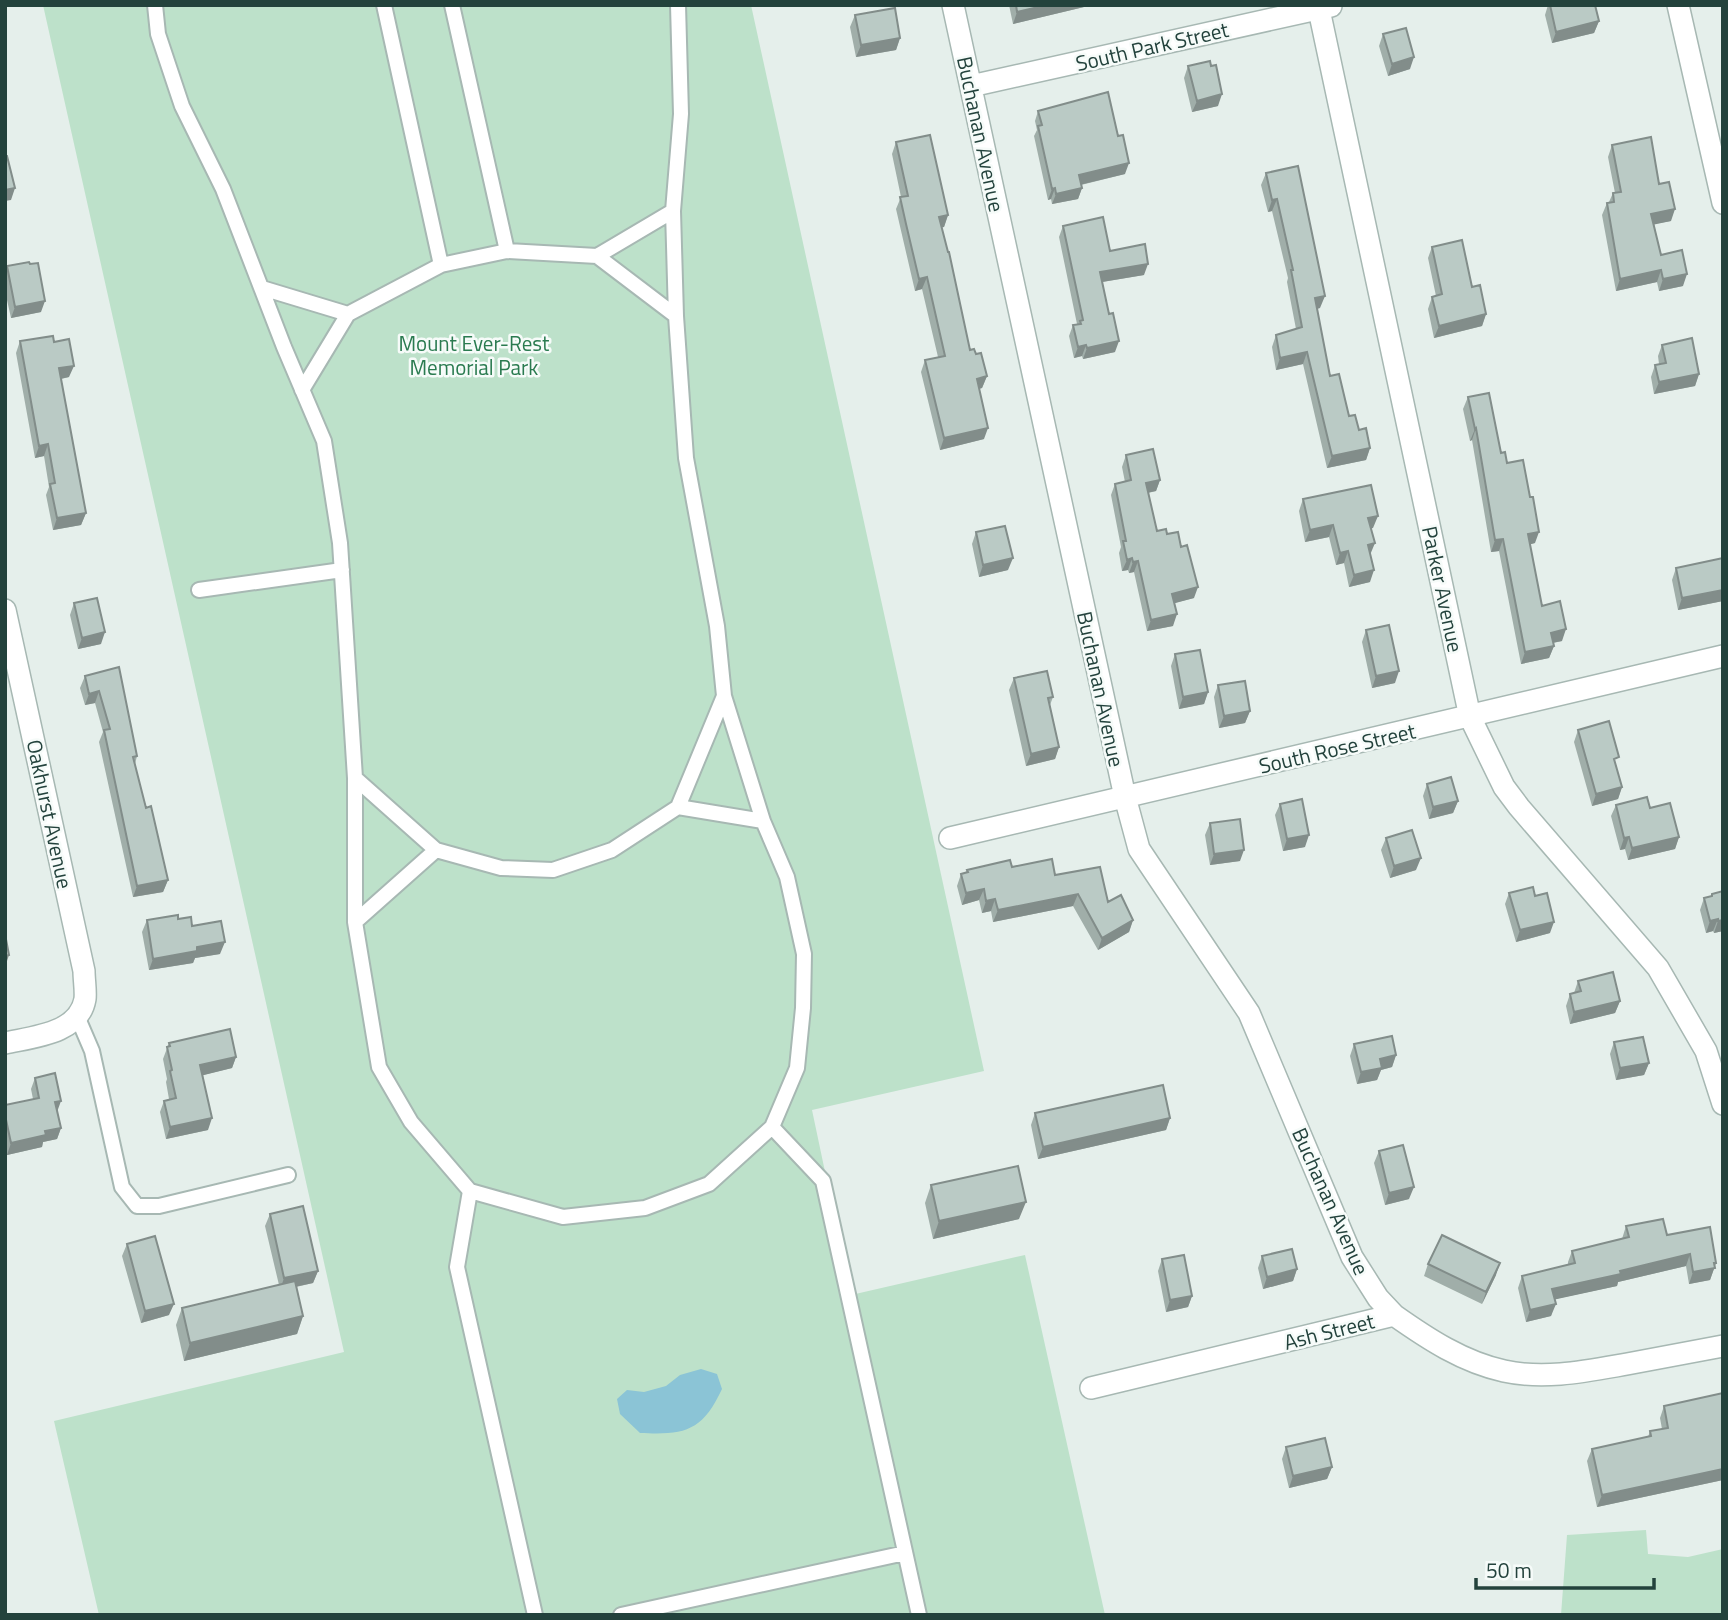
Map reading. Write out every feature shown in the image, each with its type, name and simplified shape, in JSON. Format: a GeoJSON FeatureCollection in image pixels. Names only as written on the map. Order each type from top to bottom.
{"type":"FeatureCollection","features":[{"type":"Feature","properties":{"kind":"street","name":"Buchanan Avenue"},"geometry":{"type":"LineString","coordinates":[[953,5],[1125,797],[1139,849],[1250,1013],[1352,1257],[1378,1298],[1394,1315]]}},
{"type":"Feature","properties":{"kind":"street"},"geometry":{"type":"LineString","coordinates":[[1678,5],[1723,203]]}},
{"type":"Feature","properties":{"kind":"street","name":"South Park Street"},"geometry":{"type":"LineString","coordinates":[[971,86],[1323,6]]}},
{"type":"Feature","properties":{"kind":"street","name":"Parker Avenue"},"geometry":{"type":"LineString","coordinates":[[1323,6],[1470,718],[1504,787],[1518,807],[1658,968],[1706,1051],[1723,1104]]}},
{"type":"Feature","properties":{"kind":"street","name":"Oakhurst Avenue"},"geometry":{"type":"LineString","coordinates":[[5,610],[84,971],[85,1001],[77,1016]]}},
{"type":"Feature","properties":{"kind":"street","name":"South Rose Street"},"geometry":{"type":"LineString","coordinates":[[950,838],[1470,718],[1723,656]]}},
{"type":"Feature","properties":{"kind":"street"},"geometry":{"type":"LineString","coordinates":[[5,1043],[53,1032],[69,1024],[77,1016]]}},
{"type":"Feature","properties":{"kind":"street","name":"Ash Street"},"geometry":{"type":"LineString","coordinates":[[1091,1388],[1394,1315],[1430,1341],[1471,1360],[1504,1371],[1538,1375],[1589,1370],[1723,1346]]}},
{"type":"Feature","properties":{"kind":"lane"},"geometry":{"type":"LineString","coordinates":[[155,5],[158,34],[183,106],[223,189],[324,441],[342,570],[355,778],[355,922],[379,1067],[411,1122],[470,1191],[563,1217],[646,1208],[709,1184],[772,1127],[797,1068],[803,1008],[804,954],[787,877],[763,821],[724,696],[716,626],[686,458],[676,316],[673,211],[681,114],[678,5]]}},
{"type":"Feature","properties":{"kind":"lane"},"geometry":{"type":"LineString","coordinates":[[384,5],[441,265]]}},
{"type":"Feature","properties":{"kind":"lane"},"geometry":{"type":"LineString","coordinates":[[452,5],[507,251]]}},
{"type":"Feature","properties":{"kind":"lane"},"geometry":{"type":"LineString","coordinates":[[597,257],[673,211]]}},
{"type":"Feature","properties":{"kind":"lane"},"geometry":{"type":"LineString","coordinates":[[303,390],[348,314],[441,265],[507,251],[597,257],[676,316]]}},
{"type":"Feature","properties":{"kind":"lane"},"geometry":{"type":"LineString","coordinates":[[262,288],[348,314]]}},
{"type":"Feature","properties":{"kind":"lane"},"geometry":{"type":"LineString","coordinates":[[199,590],[342,570]]}},
{"type":"Feature","properties":{"kind":"lane"},"geometry":{"type":"LineString","coordinates":[[355,778],[436,850],[500,868],[553,870],[612,850],[678,807],[724,696]]}},
{"type":"Feature","properties":{"kind":"lane"},"geometry":{"type":"LineString","coordinates":[[678,807],[763,821]]}},
{"type":"Feature","properties":{"kind":"lane"},"geometry":{"type":"LineString","coordinates":[[355,922],[436,850]]}},
{"type":"Feature","properties":{"kind":"lane"},"geometry":{"type":"LineString","coordinates":[[77,1016],[92,1051],[121,1188],[137,1206],[159,1206],[288,1175]]}},
{"type":"Feature","properties":{"kind":"lane"},"geometry":{"type":"LineString","coordinates":[[772,1127],[823,1181],[919,1615]]}},
{"type":"Feature","properties":{"kind":"lane"},"geometry":{"type":"LineString","coordinates":[[470,1191],[457,1267],[535,1615]]}},
{"type":"Feature","properties":{"kind":"lane"},"geometry":{"type":"LineString","coordinates":[[621,1615],[905,1553]]}},
{"type":"Feature","properties":{"kind":"green space","name":"Mount Ever-Rest Memorial Park"},"geometry":{"type":"Polygon","coordinates":[[[43,5],[751,5],[984,1071],[812,1110],[851,1295],[1025,1255],[1105,1615],[99,1615],[54,1421],[344,1352],[43,5]]]}},
{"type":"Feature","properties":{"kind":"green space"},"geometry":{"type":"Polygon","coordinates":[[[1646,1530],[1648,1554],[1688,1557],[1723,1549],[1723,1615],[1561,1615],[1567,1535],[1646,1530]]]}},
{"type":"Feature","properties":{"kind":"water"},"geometry":{"type":"Polygon","coordinates":[[[701,1369],[717,1374],[722,1389],[707,1414],[690,1428],[669,1433],[640,1433],[620,1414],[617,1399],[627,1390],[644,1392],[666,1386],[680,1375],[701,1369]]]}},
{"type":"Feature","properties":{"kind":"building"},"geometry":{"type":"Polygon","coordinates":[[[1016,5],[1047,5],[1017,12],[1016,5]]]}},
{"type":"Feature","properties":{"kind":"building"},"geometry":{"type":"Polygon","coordinates":[[[1550,5],[1595,5],[1599,21],[1556,32],[1550,5]]]}},
{"type":"Feature","properties":{"kind":"building"},"geometry":{"type":"Polygon","coordinates":[[[895,8],[900,38],[861,45],[855,15],[895,8]]]}},
{"type":"Feature","properties":{"kind":"building"},"geometry":{"type":"Polygon","coordinates":[[[1406,28],[1414,57],[1392,64],[1383,34],[1406,28]]]}},
{"type":"Feature","properties":{"kind":"building"},"geometry":{"type":"Polygon","coordinates":[[[1210,61],[1211,66],[1216,65],[1222,94],[1197,101],[1188,66],[1210,61]]]}},
{"type":"Feature","properties":{"kind":"building"},"geometry":{"type":"Polygon","coordinates":[[[1108,92],[1118,136],[1123,135],[1129,163],[1079,175],[1082,188],[1056,194],[1055,188],[1052,189],[1038,126],[1042,125],[1038,111],[1108,92]]]}},
{"type":"Feature","properties":{"kind":"building"},"geometry":{"type":"Polygon","coordinates":[[[930,135],[948,215],[939,217],[970,350],[974,349],[976,354],[981,353],[987,376],[977,379],[988,428],[944,438],[925,360],[945,356],[927,277],[919,279],[906,224],[900,197],[908,196],[896,142],[930,135]]]}},
{"type":"Feature","properties":{"kind":"building"},"geometry":{"type":"Polygon","coordinates":[[[1651,137],[1659,184],[1669,182],[1675,209],[1651,214],[1661,255],[1682,250],[1687,274],[1663,279],[1661,270],[1620,279],[1607,203],[1614,202],[1613,193],[1621,192],[1612,145],[1651,137]]]}},
{"type":"Feature","properties":{"kind":"building"},"geometry":{"type":"Polygon","coordinates":[[[5,156],[15,188],[5,190],[5,156]]]}},
{"type":"Feature","properties":{"kind":"building"},"geometry":{"type":"Polygon","coordinates":[[[1298,166],[1325,296],[1315,298],[1330,376],[1339,374],[1349,416],[1355,415],[1359,430],[1366,428],[1370,448],[1332,456],[1307,352],[1280,358],[1276,335],[1302,327],[1277,199],[1272,200],[1266,173],[1298,166]]]}},
{"type":"Feature","properties":{"kind":"building"},"geometry":{"type":"Polygon","coordinates":[[[1103,217],[1110,251],[1145,244],[1148,264],[1100,272],[1109,314],[1113,313],[1119,341],[1087,348],[1086,345],[1078,347],[1073,325],[1081,324],[1080,321],[1083,320],[1063,226],[1103,217]]]}},
{"type":"Feature","properties":{"kind":"building"},"geometry":{"type":"Polygon","coordinates":[[[1462,240],[1472,287],[1480,285],[1486,314],[1439,326],[1432,297],[1442,294],[1432,247],[1462,240]]]}},
{"type":"Feature","properties":{"kind":"building"},"geometry":{"type":"Polygon","coordinates":[[[38,263],[45,301],[15,307],[7,266],[38,263]]]}},
{"type":"Feature","properties":{"kind":"building"},"geometry":{"type":"Polygon","coordinates":[[[53,336],[54,342],[69,339],[74,366],[59,368],[86,513],[57,518],[50,484],[55,483],[48,444],[39,446],[20,341],[53,336]]]}},
{"type":"Feature","properties":{"kind":"building"},"geometry":{"type":"Polygon","coordinates":[[[1692,338],[1699,374],[1659,382],[1655,365],[1666,363],[1662,345],[1692,338]]]}},
{"type":"Feature","properties":{"kind":"building"},"geometry":{"type":"Polygon","coordinates":[[[1489,393],[1501,453],[1505,452],[1507,463],[1523,460],[1530,497],[1533,497],[1539,532],[1528,534],[1542,606],[1560,601],[1566,629],[1551,633],[1554,646],[1525,652],[1503,539],[1495,540],[1476,428],[1468,397],[1489,393]]]}},
{"type":"Feature","properties":{"kind":"building"},"geometry":{"type":"Polygon","coordinates":[[[1153,449],[1160,480],[1146,483],[1157,531],[1166,529],[1167,534],[1178,532],[1181,547],[1187,545],[1198,587],[1172,594],[1177,614],[1151,620],[1138,561],[1133,562],[1132,558],[1127,560],[1115,484],[1131,480],[1126,455],[1153,449]]]}},
{"type":"Feature","properties":{"kind":"building"},"geometry":{"type":"Polygon","coordinates":[[[1371,485],[1378,516],[1368,518],[1375,543],[1368,545],[1374,570],[1354,575],[1348,551],[1340,553],[1333,525],[1310,530],[1303,499],[1371,485]]]}},
{"type":"Feature","properties":{"kind":"building"},"geometry":{"type":"Polygon","coordinates":[[[1005,526],[1013,558],[983,565],[976,532],[1005,526]]]}},
{"type":"Feature","properties":{"kind":"building"},"geometry":{"type":"Polygon","coordinates":[[[1723,558],[1723,590],[1682,598],[1676,568],[1723,558]]]}},
{"type":"Feature","properties":{"kind":"building"},"geometry":{"type":"Polygon","coordinates":[[[97,598],[105,632],[82,638],[74,603],[97,598]]]}},
{"type":"Feature","properties":{"kind":"building"},"geometry":{"type":"Polygon","coordinates":[[[1389,625],[1399,671],[1376,676],[1366,630],[1389,625]]]}},
{"type":"Feature","properties":{"kind":"building"},"geometry":{"type":"Polygon","coordinates":[[[1200,650],[1208,692],[1183,697],[1175,654],[1200,650]]]}},
{"type":"Feature","properties":{"kind":"building"},"geometry":{"type":"Polygon","coordinates":[[[119,667],[137,756],[133,757],[146,808],[151,806],[168,880],[137,886],[104,730],[110,729],[99,691],[89,694],[85,676],[119,667]]]}},
{"type":"Feature","properties":{"kind":"building"},"geometry":{"type":"Polygon","coordinates":[[[1047,671],[1053,697],[1048,698],[1059,747],[1031,754],[1014,678],[1047,671]]]}},
{"type":"Feature","properties":{"kind":"building"},"geometry":{"type":"Polygon","coordinates":[[[1245,681],[1250,711],[1224,716],[1218,685],[1245,681]]]}},
{"type":"Feature","properties":{"kind":"building"},"geometry":{"type":"Polygon","coordinates":[[[1609,721],[1619,757],[1614,759],[1622,787],[1596,794],[1578,730],[1609,721]]]}},
{"type":"Feature","properties":{"kind":"building"},"geometry":{"type":"Polygon","coordinates":[[[1451,777],[1458,801],[1433,807],[1427,784],[1451,777]]]}},
{"type":"Feature","properties":{"kind":"building"},"geometry":{"type":"Polygon","coordinates":[[[1647,797],[1650,808],[1670,803],[1679,837],[1632,848],[1629,837],[1624,838],[1616,805],[1647,797]]]}},
{"type":"Feature","properties":{"kind":"building"},"geometry":{"type":"Polygon","coordinates":[[[1302,799],[1309,835],[1287,839],[1280,804],[1302,799]]]}},
{"type":"Feature","properties":{"kind":"building"},"geometry":{"type":"Polygon","coordinates":[[[1240,819],[1244,850],[1214,854],[1210,823],[1240,819]]]}},
{"type":"Feature","properties":{"kind":"building"},"geometry":{"type":"Polygon","coordinates":[[[1412,830],[1421,858],[1394,866],[1386,838],[1412,830]]]}},
{"type":"Feature","properties":{"kind":"building"},"geometry":{"type":"Polygon","coordinates":[[[1052,859],[1055,875],[1100,867],[1108,902],[1121,895],[1133,920],[1102,938],[1078,894],[998,910],[995,899],[986,901],[984,889],[966,893],[961,874],[968,872],[967,870],[1010,860],[1012,867],[1052,859]]]}},
{"type":"Feature","properties":{"kind":"building"},"geometry":{"type":"Polygon","coordinates":[[[1533,887],[1535,896],[1547,893],[1554,922],[1520,930],[1509,893],[1533,887]]]}},
{"type":"Feature","properties":{"kind":"building"},"geometry":{"type":"Polygon","coordinates":[[[1723,891],[1723,920],[1710,921],[1704,898],[1723,891]]]}},
{"type":"Feature","properties":{"kind":"building"},"geometry":{"type":"Polygon","coordinates":[[[178,915],[178,919],[191,917],[192,926],[221,921],[225,942],[197,947],[197,951],[153,959],[147,920],[178,915]]]}},
{"type":"Feature","properties":{"kind":"building"},"geometry":{"type":"Polygon","coordinates":[[[5,934],[9,955],[5,956],[5,934]]]}},
{"type":"Feature","properties":{"kind":"building"},"geometry":{"type":"Polygon","coordinates":[[[1613,972],[1620,1001],[1574,1012],[1570,994],[1581,991],[1578,981],[1613,972]]]}},
{"type":"Feature","properties":{"kind":"building"},"geometry":{"type":"Polygon","coordinates":[[[230,1029],[236,1057],[200,1065],[212,1118],[170,1127],[164,1101],[176,1098],[170,1071],[172,1070],[167,1047],[170,1046],[169,1043],[230,1029]]]}},
{"type":"Feature","properties":{"kind":"building"},"geometry":{"type":"Polygon","coordinates":[[[1392,1036],[1396,1055],[1380,1059],[1382,1068],[1361,1072],[1354,1044],[1392,1036]]]}},
{"type":"Feature","properties":{"kind":"building"},"geometry":{"type":"Polygon","coordinates":[[[1643,1037],[1649,1063],[1620,1068],[1614,1042],[1643,1037]]]}},
{"type":"Feature","properties":{"kind":"building"},"geometry":{"type":"Polygon","coordinates":[[[55,1073],[61,1101],[55,1102],[61,1128],[45,1131],[46,1135],[11,1143],[5,1105],[39,1098],[35,1078],[55,1073]]]}},
{"type":"Feature","properties":{"kind":"building"},"geometry":{"type":"Polygon","coordinates":[[[1163,1085],[1170,1118],[1043,1147],[1035,1113],[1163,1085]]]}},
{"type":"Feature","properties":{"kind":"building"},"geometry":{"type":"Polygon","coordinates":[[[1403,1145],[1414,1187],[1389,1193],[1379,1151],[1403,1145]]]}},
{"type":"Feature","properties":{"kind":"building"},"geometry":{"type":"Polygon","coordinates":[[[1018,1166],[1026,1202],[939,1221],[931,1185],[1018,1166]]]}},
{"type":"Feature","properties":{"kind":"building"},"geometry":{"type":"Polygon","coordinates":[[[303,1206],[318,1271],[284,1278],[270,1214],[303,1206]]]}},
{"type":"Feature","properties":{"kind":"building"},"geometry":{"type":"Polygon","coordinates":[[[1663,1219],[1667,1235],[1710,1227],[1715,1268],[1693,1272],[1690,1254],[1620,1271],[1621,1274],[1552,1289],[1556,1304],[1530,1310],[1522,1276],[1575,1263],[1572,1251],[1629,1237],[1626,1226],[1663,1219]]]}},
{"type":"Feature","properties":{"kind":"building"},"geometry":{"type":"Polygon","coordinates":[[[1442,1235],[1500,1263],[1486,1292],[1428,1264],[1442,1235]]]}},
{"type":"Feature","properties":{"kind":"building"},"geometry":{"type":"Polygon","coordinates":[[[155,1236],[174,1304],[145,1311],[127,1244],[155,1236]]]}},
{"type":"Feature","properties":{"kind":"building"},"geometry":{"type":"Polygon","coordinates":[[[1292,1249],[1297,1269],[1267,1277],[1262,1256],[1292,1249]]]}},
{"type":"Feature","properties":{"kind":"building"},"geometry":{"type":"Polygon","coordinates":[[[1184,1255],[1192,1296],[1170,1300],[1162,1259],[1184,1255]]]}},
{"type":"Feature","properties":{"kind":"building"},"geometry":{"type":"Polygon","coordinates":[[[295,1281],[303,1316],[190,1343],[182,1308],[295,1281]]]}},
{"type":"Feature","properties":{"kind":"building"},"geometry":{"type":"Polygon","coordinates":[[[1723,1393],[1723,1469],[1602,1495],[1592,1449],[1651,1436],[1650,1431],[1668,1428],[1664,1406],[1723,1393]]]}},
{"type":"Feature","properties":{"kind":"building"},"geometry":{"type":"Polygon","coordinates":[[[1325,1438],[1332,1467],[1293,1476],[1286,1447],[1325,1438]]]}}]}
